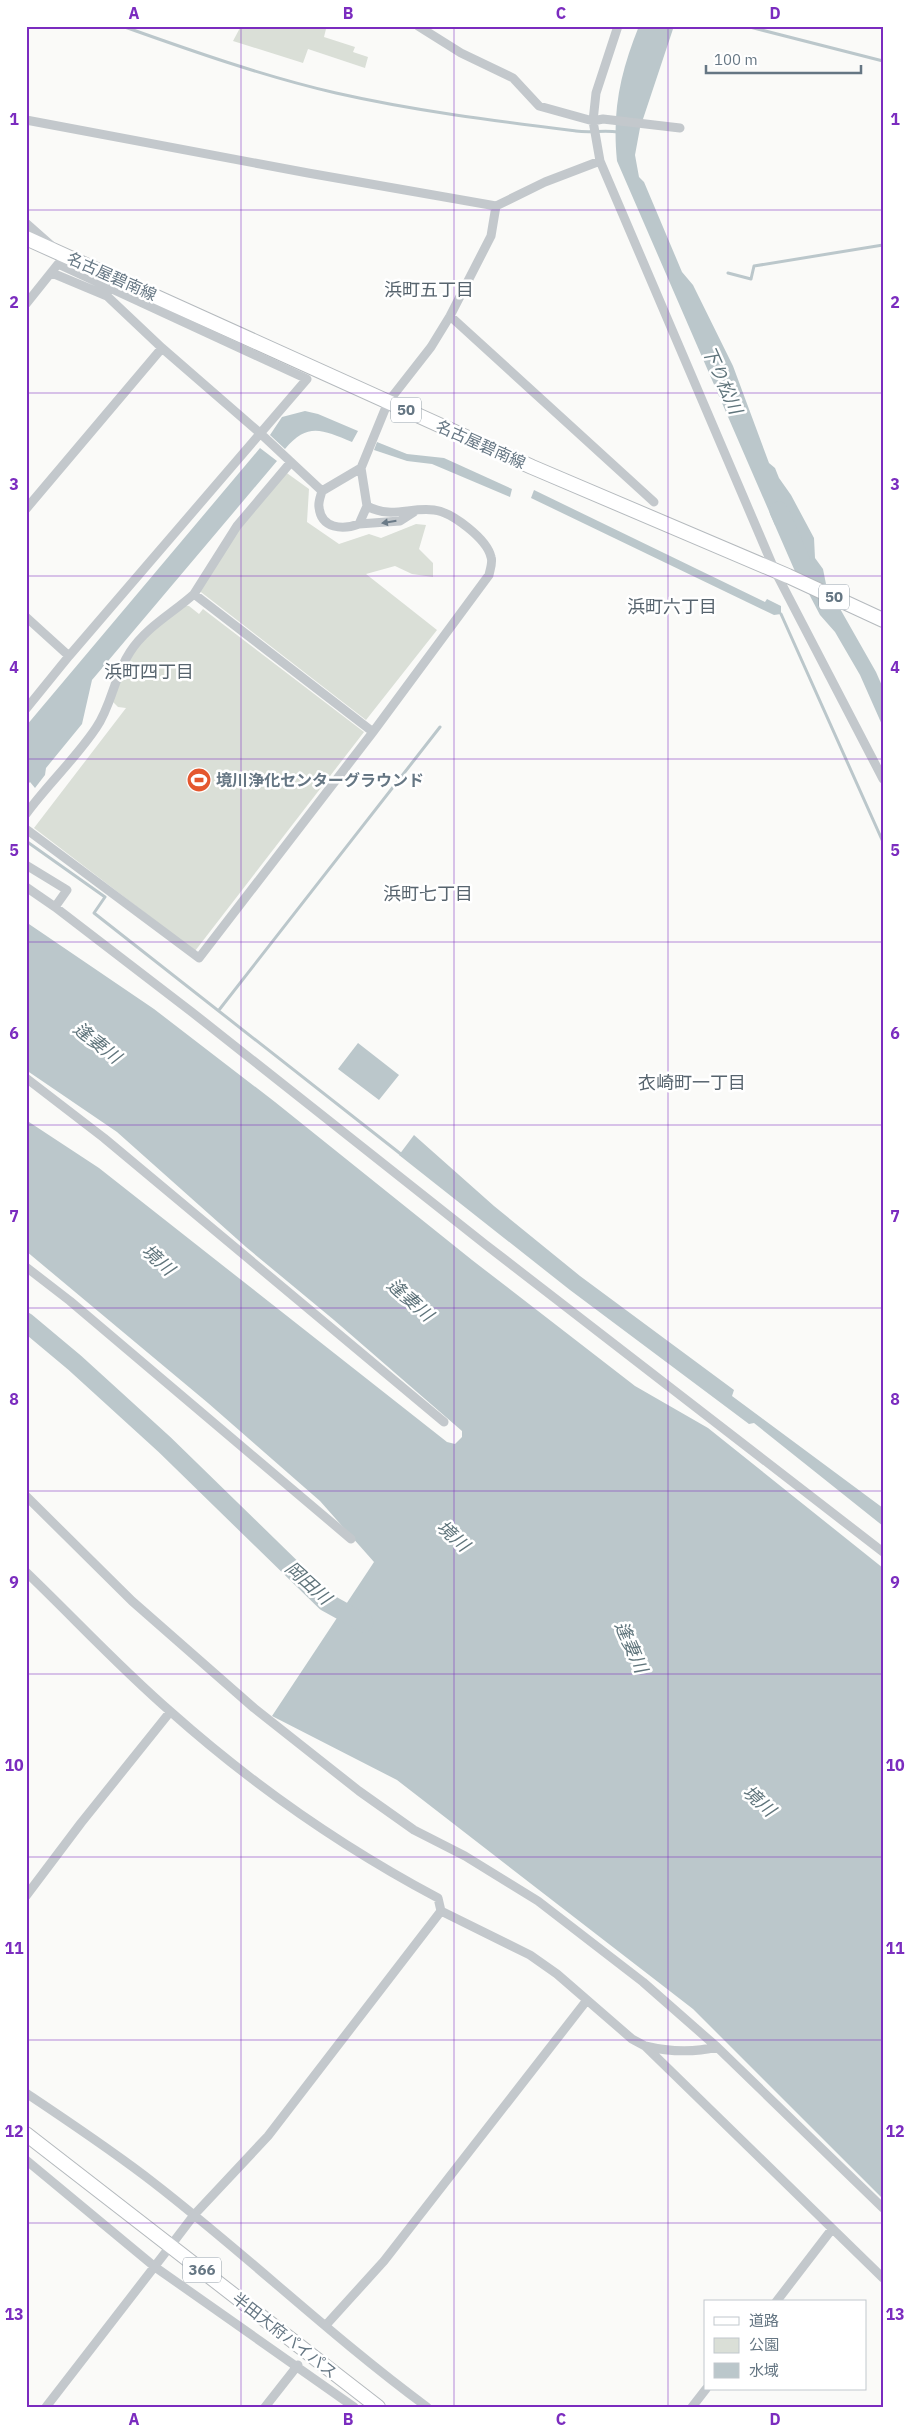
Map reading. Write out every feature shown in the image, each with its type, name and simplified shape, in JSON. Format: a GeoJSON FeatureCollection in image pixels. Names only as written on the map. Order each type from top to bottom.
{"type":"FeatureCollection","features":[{"type":"Feature","properties":{"kind":"main road","name":"名古屋碧南線"},"geometry":{"type":"LineString","coordinates":[[26,238],[532,467],[781,573],[881,619]]}},
{"type":"Feature","properties":{"kind":"main road","name":"半田大府パイパス"},"geometry":{"type":"LineString","coordinates":[[26,2134],[378,2407]]}},
{"type":"Feature","properties":{"kind":"street"},"geometry":{"type":"LineString","coordinates":[[418,26],[461,53],[513,78],[539,106],[593,122],[603,119],[680,128]]}},
{"type":"Feature","properties":{"kind":"street"},"geometry":{"type":"LineString","coordinates":[[618,26],[596,92],[593,122],[600,162],[781,573],[883,779]]}},
{"type":"Feature","properties":{"kind":"street"},"geometry":{"type":"LineString","coordinates":[[26,120],[308,174],[496,206],[545,182],[600,162]]}},
{"type":"Feature","properties":{"kind":"street"},"geometry":{"type":"LineString","coordinates":[[359,524],[367,506],[362,468],[388,402],[431,347],[450,316],[491,236],[496,206]]}},
{"type":"Feature","properties":{"kind":"street"},"geometry":{"type":"LineString","coordinates":[[26,223],[59,252]]}},
{"type":"Feature","properties":{"kind":"street"},"geometry":{"type":"LineString","coordinates":[[26,304],[58,264],[307,379],[262,434],[69,656],[26,709]]}},
{"type":"Feature","properties":{"kind":"street"},"geometry":{"type":"LineString","coordinates":[[52,273],[107,296],[162,348],[262,434],[322,491]]}},
{"type":"Feature","properties":{"kind":"street"},"geometry":{"type":"LineString","coordinates":[[450,316],[654,502]]}},
{"type":"Feature","properties":{"kind":"street"},"geometry":{"type":"LineString","coordinates":[[26,510],[162,348]]}},
{"type":"Feature","properties":{"kind":"street"},"geometry":{"type":"LineString","coordinates":[[26,814],[96,728],[107,709],[116,677],[130,652],[157,622],[177,609],[194,594],[237,526],[291,462]]}},
{"type":"Feature","properties":{"kind":"street"},"geometry":{"type":"LineString","coordinates":[[362,468],[322,491],[319,506],[324,519],[334,527],[347,528],[359,524],[400,521],[416,511]]}},
{"type":"Feature","properties":{"kind":"street"},"geometry":{"type":"LineString","coordinates":[[26,829],[199,958],[373,732],[489,575],[492,558],[486,544],[455,518],[435,510],[380,512],[367,506]]}},
{"type":"Feature","properties":{"kind":"street"},"geometry":{"type":"LineString","coordinates":[[194,594],[373,732]]}},
{"type":"Feature","properties":{"kind":"street"},"geometry":{"type":"LineString","coordinates":[[26,617],[69,656]]}},
{"type":"Feature","properties":{"kind":"street"},"geometry":{"type":"LineString","coordinates":[[26,865],[67,890],[55,907]]}},
{"type":"Feature","properties":{"kind":"street"},"geometry":{"type":"LineString","coordinates":[[26,888],[55,907],[193,1013],[486,1245],[883,1552]]}},
{"type":"Feature","properties":{"kind":"street"},"geometry":{"type":"LineString","coordinates":[[26,1078],[104,1138],[444,1422]]}},
{"type":"Feature","properties":{"kind":"street"},"geometry":{"type":"LineString","coordinates":[[26,1267],[70,1301],[351,1539]]}},
{"type":"Feature","properties":{"kind":"street"},"geometry":{"type":"LineString","coordinates":[[26,1496],[132,1601],[269,1720],[359,1791],[414,1830],[465,1856],[538,1901],[643,1982],[716,2047],[883,2208]]}},
{"type":"Feature","properties":{"kind":"street"},"geometry":{"type":"LineString","coordinates":[[26,1572],[170,1712],[266,1789],[310,1821],[380,1867],[438,1898],[441,1911]]}},
{"type":"Feature","properties":{"kind":"street"},"geometry":{"type":"LineString","coordinates":[[26,1896],[81,1823],[170,1712]]}},
{"type":"Feature","properties":{"kind":"street"},"geometry":{"type":"LineString","coordinates":[[441,1911],[530,1955],[557,1974],[632,2039],[645,2046],[665,2051],[695,2052],[716,2047]]}},
{"type":"Feature","properties":{"kind":"street"},"geometry":{"type":"LineString","coordinates":[[175,2240],[194,2215],[268,2136],[441,1911]]}},
{"type":"Feature","properties":{"kind":"street"},"geometry":{"type":"LineString","coordinates":[[326,2325],[384,2261],[587,2000]]}},
{"type":"Feature","properties":{"kind":"street"},"geometry":{"type":"LineString","coordinates":[[645,2046],[883,2278]]}},
{"type":"Feature","properties":{"kind":"street"},"geometry":{"type":"LineString","coordinates":[[26,2094],[153,2182],[326,2325],[356,2354],[427,2407]]}},
{"type":"Feature","properties":{"kind":"street"},"geometry":{"type":"LineString","coordinates":[[26,2160],[155,2266],[298,2365],[354,2407]]}},
{"type":"Feature","properties":{"kind":"street"},"geometry":{"type":"LineString","coordinates":[[778,2300],[832,2229]]}},
{"type":"Feature","properties":{"kind":"street"},"geometry":{"type":"LineString","coordinates":[[46,2407],[165,2253]]}},
{"type":"Feature","properties":{"kind":"street"},"geometry":{"type":"LineString","coordinates":[[265,2407],[298,2365]]}},
{"type":"Feature","properties":{"kind":"street"},"geometry":{"type":"LineString","coordinates":[[692,2407],[705,2390]]}},
{"type":"Feature","properties":{"kind":"green space"},"geometry":{"type":"Polygon","coordinates":[[[241,26],[317,26],[326,29],[324,37],[355,47],[353,52],[368,57],[365,68],[308,49],[303,63],[233,41],[241,26]]]}},
{"type":"Feature","properties":{"kind":"green space"},"geometry":{"type":"Polygon","coordinates":[[[284,471],[309,489],[307,522],[339,544],[369,534],[381,538],[416,524],[426,525],[419,549],[433,563],[433,577],[412,574],[395,566],[366,574],[437,630],[366,720],[197,589],[237,526],[284,471]]]}},
{"type":"Feature","properties":{"kind":"green space","name":"境川浄化センターグラウンド"},"geometry":{"type":"Polygon","coordinates":[[[182,605],[189,606],[199,614],[203,609],[364,732],[195,951],[34,828],[126,708],[118,707],[110,699],[130,652],[182,605]]]}},
{"type":"Feature","properties":{"kind":"water"},"geometry":{"type":"Polygon","coordinates":[[[639,26],[674,26],[640,128],[635,155],[639,177],[644,182],[682,272],[693,285],[733,366],[769,463],[775,468],[814,538],[815,558],[823,569],[826,584],[876,672],[883,688],[883,727],[860,675],[835,632],[820,615],[809,594],[800,568],[799,546],[793,536],[775,525],[617,161],[616,125],[619,92],[632,43],[639,26]]]}},
{"type":"Feature","properties":{"kind":"water"},"geometry":{"type":"Polygon","coordinates":[[[305,411],[318,414],[358,431],[352,442],[324,432],[308,432],[293,440],[285,449],[270,435],[282,417],[305,411]]]}},
{"type":"Feature","properties":{"kind":"water"},"geometry":{"type":"Polygon","coordinates":[[[377,442],[407,454],[444,458],[512,489],[510,497],[432,464],[407,461],[374,450],[377,442]]]}},
{"type":"Feature","properties":{"kind":"water"},"geometry":{"type":"Polygon","coordinates":[[[260,448],[277,461],[92,680],[82,724],[46,768],[45,775],[35,788],[30,782],[26,786],[26,726],[260,448]]]}},
{"type":"Feature","properties":{"kind":"water"},"geometry":{"type":"Polygon","coordinates":[[[534,490],[765,602],[767,599],[781,606],[781,614],[774,615],[531,498],[534,490]]]}},
{"type":"Feature","properties":{"kind":"water"},"geometry":{"type":"Polygon","coordinates":[[[26,922],[154,1009],[635,1386],[708,1428],[883,1568],[883,2199],[693,2009],[397,1780],[272,1716],[374,1562],[320,1501],[208,1403],[26,1251],[26,1120],[99,1168],[447,1442],[455,1444],[462,1437],[462,1431],[246,1247],[117,1132],[26,1070],[26,922]]]}},
{"type":"Feature","properties":{"kind":"water"},"geometry":{"type":"Polygon","coordinates":[[[358,1043],[399,1075],[379,1100],[338,1069],[358,1043]]]}},
{"type":"Feature","properties":{"kind":"water"},"geometry":{"type":"Polygon","coordinates":[[[414,1135],[494,1206],[580,1276],[734,1390],[732,1396],[883,1508],[883,1526],[754,1423],[749,1424],[570,1290],[399,1155],[414,1135]]]}},
{"type":"Feature","properties":{"kind":"waterway"},"geometry":{"type":"LineString","coordinates":[[122,26],[255,71],[336,93],[426,110],[581,132],[618,132]]}},
{"type":"Feature","properties":{"kind":"waterway"},"geometry":{"type":"LineString","coordinates":[[746,26],[883,61]]}},
{"type":"Feature","properties":{"kind":"waterway"},"geometry":{"type":"LineString","coordinates":[[728,273],[751,279],[754,266],[883,245]]}},
{"type":"Feature","properties":{"kind":"waterway","name":"下り松川"},"geometry":{"type":"LineString","coordinates":[[779,511],[810,582]]}},
{"type":"Feature","properties":{"kind":"waterway"},"geometry":{"type":"LineString","coordinates":[[781,614],[883,842]]}},
{"type":"Feature","properties":{"kind":"waterway"},"geometry":{"type":"LineString","coordinates":[[219,1010],[440,727]]}},
{"type":"Feature","properties":{"kind":"waterway"},"geometry":{"type":"LineString","coordinates":[[26,841],[105,897],[94,913],[402,1155]]}},
{"type":"Feature","properties":{"kind":"waterway","name":"岡田川"},"geometry":{"type":"LineString","coordinates":[[26,1322],[75,1363],[165,1445],[326,1602],[364,1623]]}},
{"type":"Feature","properties":{"kind":"place","name":"境川浄化センターグラウンド"},"geometry":{"type":"Point","coordinates":[199,780]}},
{"type":"Feature","properties":{"kind":"district","name":"浜町五丁目"},"geometry":{"type":"Point","coordinates":[429,290]}},
{"type":"Feature","properties":{"kind":"district","name":"浜町六丁目"},"geometry":{"type":"Point","coordinates":[672,607]}},
{"type":"Feature","properties":{"kind":"district","name":"浜町四丁目"},"geometry":{"type":"Point","coordinates":[149,672]}},
{"type":"Feature","properties":{"kind":"district","name":"浜町七丁目"},"geometry":{"type":"Point","coordinates":[428,894]}},
{"type":"Feature","properties":{"kind":"district","name":"衣崎町一丁目"},"geometry":{"type":"Point","coordinates":[692,1083]}},
{"type":"Feature","properties":{"kind":"water label","name":"逢妻川"},"geometry":{"type":"Point","coordinates":[97,1043]}},
{"type":"Feature","properties":{"kind":"water label","name":"境川"},"geometry":{"type":"Point","coordinates":[158,1260]}},
{"type":"Feature","properties":{"kind":"water label","name":"逢妻川"},"geometry":{"type":"Point","coordinates":[410,1300]}},
{"type":"Feature","properties":{"kind":"water label","name":"境川"},"geometry":{"type":"Point","coordinates":[453,1536]}},
{"type":"Feature","properties":{"kind":"water label","name":"逢妻川"},"geometry":{"type":"Point","coordinates":[631,1647]}},
{"type":"Feature","properties":{"kind":"water label","name":"境川"},"geometry":{"type":"Point","coordinates":[759,1801]}}]}
